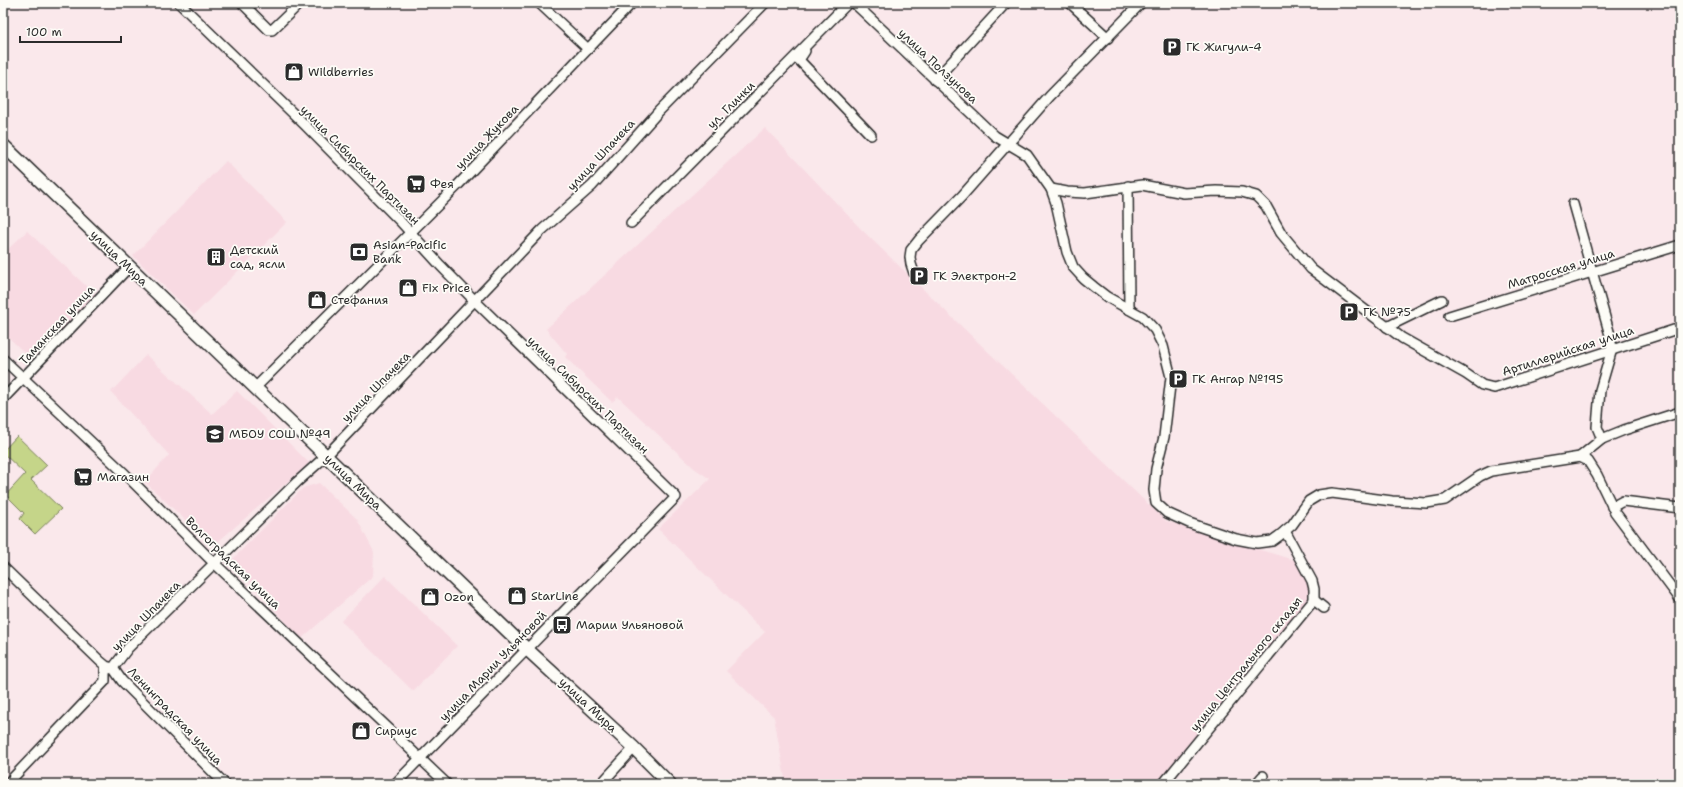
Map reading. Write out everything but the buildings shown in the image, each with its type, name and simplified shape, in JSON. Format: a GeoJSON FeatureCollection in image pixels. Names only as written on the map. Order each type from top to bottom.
{"type":"FeatureCollection","features":[{"type":"Feature","properties":{"kind":"main road","name":"улица Мира"},"geometry":{"type":"LineString","coordinates":[[3,145],[526,649],[634,748],[670,784]]}},
{"type":"Feature","properties":{"kind":"street","name":"улица Сибирских Партизан"},"geometry":{"type":"LineString","coordinates":[[179,3],[304,124],[411,232],[475,301],[676,497]]}},
{"type":"Feature","properties":{"kind":"street"},"geometry":{"type":"LineString","coordinates":[[242,3],[269,30],[272,30],[296,7],[297,3]]}},
{"type":"Feature","properties":{"kind":"street"},"geometry":{"type":"LineString","coordinates":[[539,3],[588,49]]}},
{"type":"Feature","properties":{"kind":"street","name":"улица Жукова"},"geometry":{"type":"LineString","coordinates":[[255,388],[462,181],[632,3]]}},
{"type":"Feature","properties":{"kind":"street","name":"улица Шпачека"},"geometry":{"type":"LineString","coordinates":[[7,784],[105,681],[104,670],[113,668],[128,648],[297,482],[326,456],[542,230],[592,186],[659,111],[765,3]]}},
{"type":"Feature","properties":{"kind":"street"},"geometry":{"type":"LineString","coordinates":[[848,3],[801,55],[799,60],[871,135]]}},
{"type":"Feature","properties":{"kind":"street","name":"ул. Глинки"},"geometry":{"type":"LineString","coordinates":[[631,223],[848,3]]}},
{"type":"Feature","properties":{"kind":"street","name":"улица Ползунова"},"geometry":{"type":"LineString","coordinates":[[854,3],[995,136],[1027,155],[1051,189],[1056,203],[1067,252],[1073,267],[1082,278],[1142,316],[1156,330],[1163,346],[1171,377],[1164,436],[1156,469],[1154,490],[1156,503],[1168,513],[1190,523],[1236,539],[1257,543],[1272,541],[1285,531]]}},
{"type":"Feature","properties":{"kind":"street"},"geometry":{"type":"LineString","coordinates":[[935,80],[1006,3]]}},
{"type":"Feature","properties":{"kind":"street"},"geometry":{"type":"LineString","coordinates":[[1070,3],[1108,38]]}},
{"type":"Feature","properties":{"kind":"street"},"geometry":{"type":"LineString","coordinates":[[914,274],[910,257],[911,250],[919,240],[962,196],[1060,85],[1141,3]]}},
{"type":"Feature","properties":{"kind":"street","name":"Артиллерийская улица"},"geometry":{"type":"LineString","coordinates":[[1051,189],[1084,193],[1142,185],[1184,193],[1216,191],[1242,192],[1256,196],[1266,206],[1281,233],[1311,269],[1402,338],[1466,374],[1482,385],[1494,388],[1680,328]]}},
{"type":"Feature","properties":{"kind":"street"},"geometry":{"type":"LineString","coordinates":[[1128,186],[1129,309]]}},
{"type":"Feature","properties":{"kind":"street"},"geometry":{"type":"LineString","coordinates":[[1573,204],[1610,336],[1612,349],[1600,390],[1597,427],[1602,439]]}},
{"type":"Feature","properties":{"kind":"street","name":"Матросская улица"},"geometry":{"type":"LineString","coordinates":[[1449,316],[1680,245]]}},
{"type":"Feature","properties":{"kind":"street","name":"Таманская улица"},"geometry":{"type":"LineString","coordinates":[[3,399],[129,267]]}},
{"type":"Feature","properties":{"kind":"street"},"geometry":{"type":"LineString","coordinates":[[1387,327],[1442,300]]}},
{"type":"Feature","properties":{"kind":"street","name":"Волгоградская улица"},"geometry":{"type":"LineString","coordinates":[[3,358],[123,472],[214,563],[447,784]]}},
{"type":"Feature","properties":{"kind":"street"},"geometry":{"type":"LineString","coordinates":[[1285,531],[1292,525],[1309,501],[1319,495],[1332,493],[1392,501],[1427,503],[1444,500],[1480,476],[1491,471],[1580,457],[1602,439],[1624,430],[1680,412]]}},
{"type":"Feature","properties":{"kind":"street"},"geometry":{"type":"LineString","coordinates":[[1580,457],[1588,462],[1597,475],[1612,507],[1680,599]]}},
{"type":"Feature","properties":{"kind":"street","name":"улица Марии Ульяновой"},"geometry":{"type":"LineString","coordinates":[[395,784],[676,497]]}},
{"type":"Feature","properties":{"kind":"street"},"geometry":{"type":"LineString","coordinates":[[1612,507],[1623,501],[1680,508]]}},
{"type":"Feature","properties":{"kind":"street","name":"улица Центрального склады"},"geometry":{"type":"LineString","coordinates":[[1163,784],[1314,600],[1312,581],[1285,531]]}},
{"type":"Feature","properties":{"kind":"street","name":"Ленинградская улица"},"geometry":{"type":"LineString","coordinates":[[3,567],[100,662],[113,668],[120,678],[225,784]]}},
{"type":"Feature","properties":{"kind":"street"},"geometry":{"type":"LineString","coordinates":[[1314,600],[1324,608]]}},
{"type":"Feature","properties":{"kind":"street"},"geometry":{"type":"LineString","coordinates":[[105,681],[120,678]]}},
{"type":"Feature","properties":{"kind":"street"},"geometry":{"type":"LineString","coordinates":[[601,784],[634,748]]}},
{"type":"Feature","properties":{"kind":"street"},"geometry":{"type":"LineString","coordinates":[[1256,784],[1263,776]]}},
{"type":"Feature","properties":{"kind":"shaded area"},"geometry":{"type":"Polygon","coordinates":[[[765,128],[859,227],[1166,521],[1297,561],[1313,593],[1156,784],[786,784],[774,717],[726,671],[765,632],[658,529],[710,479],[694,468],[618,397],[612,402],[565,357],[567,354],[546,329],[765,128]]]}},
{"type":"Feature","properties":{"kind":"shaded area"},"geometry":{"type":"Polygon","coordinates":[[[226,161],[287,222],[194,315],[133,256],[226,161]]]}},
{"type":"Feature","properties":{"kind":"shaded area"},"geometry":{"type":"Polygon","coordinates":[[[27,231],[99,298],[34,362],[3,332],[3,254],[27,231]]]}},
{"type":"Feature","properties":{"kind":"shaded area","name":"МБОУ СОШ №49"},"geometry":{"type":"Polygon","coordinates":[[[146,355],[212,414],[237,391],[309,463],[213,546],[145,482],[169,455],[111,392],[146,355]]]}},
{"type":"Feature","properties":{"kind":"shaded area"},"geometry":{"type":"Polygon","coordinates":[[[319,483],[357,519],[374,552],[373,576],[301,639],[231,561],[303,488],[319,483]]]}},
{"type":"Feature","properties":{"kind":"shaded area"},"geometry":{"type":"Polygon","coordinates":[[[385,576],[457,646],[413,691],[341,621],[385,576]]]}},
{"type":"Feature","properties":{"kind":"green space"},"geometry":{"type":"Polygon","coordinates":[[[17,436],[47,465],[31,480],[61,509],[35,534],[20,519],[24,513],[8,497],[3,498],[25,474],[3,453],[3,451],[17,436]]]}},
{"type":"Feature","properties":{"kind":"place","name":"ГК Жигули-4"},"geometry":{"type":"Point","coordinates":[1172,47]}},
{"type":"Feature","properties":{"kind":"place","name":"Wildberries"},"geometry":{"type":"Point","coordinates":[294,72]}},
{"type":"Feature","properties":{"kind":"place","name":"Фея"},"geometry":{"type":"Point","coordinates":[416,184]}},
{"type":"Feature","properties":{"kind":"place","name":"Asian-Pacific Bank"},"geometry":{"type":"Point","coordinates":[359,252]}},
{"type":"Feature","properties":{"kind":"place","name":"Детский сад, ясли"},"geometry":{"type":"Point","coordinates":[216,257]}},
{"type":"Feature","properties":{"kind":"place","name":"ГК Электрон-2"},"geometry":{"type":"Point","coordinates":[919,276]}},
{"type":"Feature","properties":{"kind":"place","name":"Fix Price"},"geometry":{"type":"Point","coordinates":[408,288]}},
{"type":"Feature","properties":{"kind":"place","name":"Стефания"},"geometry":{"type":"Point","coordinates":[317,300]}},
{"type":"Feature","properties":{"kind":"place","name":"ГК №75"},"geometry":{"type":"Point","coordinates":[1349,312]}},
{"type":"Feature","properties":{"kind":"place","name":"ГК Ангар №195"},"geometry":{"type":"Point","coordinates":[1178,379]}},
{"type":"Feature","properties":{"kind":"place","name":"МБОУ СОШ №49"},"geometry":{"type":"Point","coordinates":[215,434]}},
{"type":"Feature","properties":{"kind":"place","name":"Магазин"},"geometry":{"type":"Point","coordinates":[83,477]}},
{"type":"Feature","properties":{"kind":"place","name":"StarLine"},"geometry":{"type":"Point","coordinates":[517,596]}},
{"type":"Feature","properties":{"kind":"place","name":"Ozon"},"geometry":{"type":"Point","coordinates":[430,597]}},
{"type":"Feature","properties":{"kind":"place","name":"Марии Ульяновой"},"geometry":{"type":"Point","coordinates":[562,625]}},
{"type":"Feature","properties":{"kind":"place","name":"Сириус"},"geometry":{"type":"Point","coordinates":[361,731]}}]}
